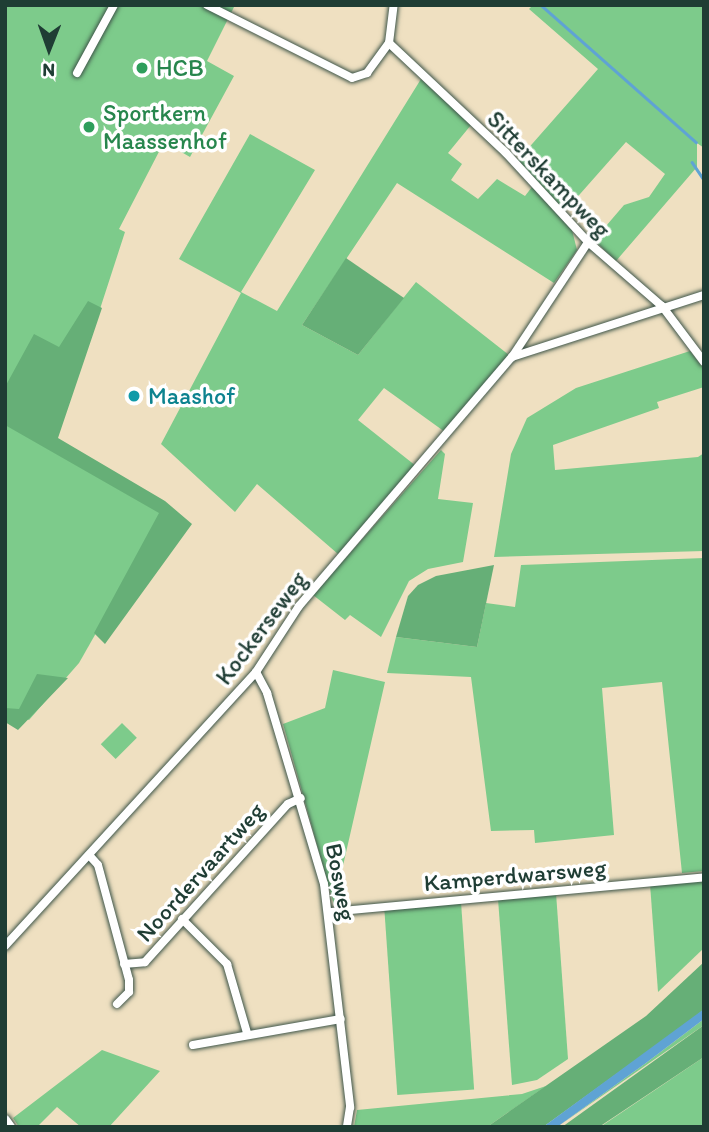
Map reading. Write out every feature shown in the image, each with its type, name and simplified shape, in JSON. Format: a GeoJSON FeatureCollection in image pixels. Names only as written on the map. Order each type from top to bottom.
{"type":"FeatureCollection","features":[{"type":"Feature","properties":{"kind":"street"},"geometry":{"type":"LineString","coordinates":[[77,73],[114,5]]}},
{"type":"Feature","properties":{"kind":"street"},"geometry":{"type":"LineString","coordinates":[[207,5],[352,78],[367,73],[389,43],[394,5]]}},
{"type":"Feature","properties":{"kind":"street","name":"Sitterskampweg"},"geometry":{"type":"LineString","coordinates":[[389,43],[506,153],[588,242],[662,306],[704,362]]}},
{"type":"Feature","properties":{"kind":"street","name":"Kockerseweg"},"geometry":{"type":"LineString","coordinates":[[5,946],[256,672],[299,606],[512,357],[588,242]]}},
{"type":"Feature","properties":{"kind":"street"},"geometry":{"type":"LineString","coordinates":[[512,357],[662,306],[704,295]]}},
{"type":"Feature","properties":{"kind":"street","name":"Bosweg"},"geometry":{"type":"LineString","coordinates":[[256,672],[267,692],[301,798],[330,912],[350,1107],[347,1127]]}},
{"type":"Feature","properties":{"kind":"street","name":"Noordervaartweg"},"geometry":{"type":"LineString","coordinates":[[124,964],[145,962],[288,804],[301,798]]}},
{"type":"Feature","properties":{"kind":"street","name":"Noordervaartweg"},"geometry":{"type":"LineString","coordinates":[[89,855],[98,865],[124,964],[129,992],[117,1004]]}},
{"type":"Feature","properties":{"kind":"street","name":"Kamperdwarsweg"},"geometry":{"type":"LineString","coordinates":[[330,912],[704,877]]}},
{"type":"Feature","properties":{"kind":"street"},"geometry":{"type":"LineString","coordinates":[[182,919],[227,964],[247,1033]]}},
{"type":"Feature","properties":{"kind":"street"},"geometry":{"type":"LineString","coordinates":[[193,1045],[247,1033],[341,1019]]}},
{"type":"Feature","properties":{"kind":"green space","name":"Sportkern Maassenhof"},"geometry":{"type":"Polygon","coordinates":[[[5,5],[235,5],[207,61],[234,76],[190,157],[164,142],[119,229],[125,232],[100,309],[67,351],[5,387],[5,5]]]}},
{"type":"Feature","properties":{"kind":"green space"},"geometry":{"type":"Polygon","coordinates":[[[533,5],[704,5],[704,148],[697,143],[697,167],[616,261],[594,240],[624,205],[649,197],[665,174],[626,142],[565,211],[518,160],[598,69],[529,9],[533,5]]]}},
{"type":"Feature","properties":{"kind":"green space"},"geometry":{"type":"Polygon","coordinates":[[[421,79],[471,125],[448,153],[462,164],[451,180],[478,199],[497,179],[525,196],[532,187],[572,230],[577,250],[554,283],[397,183],[302,325],[358,355],[416,282],[509,355],[445,432],[384,388],[358,420],[416,466],[338,554],[257,484],[235,512],[161,444],[241,293],[179,259],[250,134],[315,170],[241,292],[277,311],[421,79]]]}},
{"type":"Feature","properties":{"kind":"green space"},"geometry":{"type":"Polygon","coordinates":[[[346,258],[404,298],[358,355],[302,325],[346,258]]]}},
{"type":"Feature","properties":{"kind":"green space"},"geometry":{"type":"Polygon","coordinates":[[[88,301],[102,308],[58,438],[165,501],[192,524],[105,644],[94,633],[159,513],[5,425],[5,387],[34,334],[59,347],[88,301]]]}},
{"type":"Feature","properties":{"kind":"green space"},"geometry":{"type":"Polygon","coordinates":[[[690,351],[704,369],[704,387],[657,402],[659,408],[553,445],[555,470],[698,457],[704,453],[704,551],[494,557],[511,454],[527,418],[576,388],[690,351]]]}},
{"type":"Feature","properties":{"kind":"green space"},"geometry":{"type":"Polygon","coordinates":[[[5,420],[166,510],[79,663],[29,720],[5,708],[5,420]]]}},
{"type":"Feature","properties":{"kind":"green space"},"geometry":{"type":"Polygon","coordinates":[[[441,450],[445,454],[438,499],[473,503],[463,562],[428,569],[409,581],[381,637],[350,615],[345,620],[313,595],[441,450]]]}},
{"type":"Feature","properties":{"kind":"green space"},"geometry":{"type":"Polygon","coordinates":[[[704,558],[704,871],[682,873],[662,682],[602,688],[614,835],[535,843],[534,830],[491,831],[471,677],[387,673],[396,637],[477,647],[486,603],[515,607],[521,565],[704,558]]]}},
{"type":"Feature","properties":{"kind":"green space"},"geometry":{"type":"Polygon","coordinates":[[[494,565],[477,647],[396,637],[408,596],[418,585],[436,576],[494,565]]]}},
{"type":"Feature","properties":{"kind":"green space"},"geometry":{"type":"Polygon","coordinates":[[[333,670],[385,682],[334,905],[283,724],[325,708],[333,670]]]}},
{"type":"Feature","properties":{"kind":"green space"},"geometry":{"type":"Polygon","coordinates":[[[37,674],[68,678],[18,730],[5,722],[5,708],[19,709],[37,674]]]}},
{"type":"Feature","properties":{"kind":"green space"},"geometry":{"type":"Polygon","coordinates":[[[122,723],[137,738],[116,759],[101,744],[122,723]]]}},
{"type":"Feature","properties":{"kind":"green space"},"geometry":{"type":"Polygon","coordinates":[[[704,879],[704,948],[658,992],[650,884],[704,879]]]}},
{"type":"Feature","properties":{"kind":"green space"},"geometry":{"type":"Polygon","coordinates":[[[556,893],[568,1059],[537,1080],[512,1085],[498,899],[556,893]]]}},
{"type":"Feature","properties":{"kind":"green space"},"geometry":{"type":"Polygon","coordinates":[[[461,902],[474,1090],[397,1095],[384,907],[461,902]]]}},
{"type":"Feature","properties":{"kind":"green space"},"geometry":{"type":"Polygon","coordinates":[[[704,962],[704,1009],[694,1018],[543,1127],[487,1127],[646,1016],[704,962]]]}},
{"type":"Feature","properties":{"kind":"green space"},"geometry":{"type":"Polygon","coordinates":[[[704,1019],[704,1025],[557,1127],[646,1063],[704,1019]]]}},
{"type":"Feature","properties":{"kind":"green space"},"geometry":{"type":"Polygon","coordinates":[[[704,1025],[704,1057],[599,1127],[562,1127],[704,1025]]]}},
{"type":"Feature","properties":{"kind":"green space"},"geometry":{"type":"Polygon","coordinates":[[[102,1050],[160,1071],[109,1127],[81,1127],[57,1107],[37,1127],[19,1127],[13,1118],[102,1050]]]}},
{"type":"Feature","properties":{"kind":"green space"},"geometry":{"type":"Polygon","coordinates":[[[704,1057],[704,1127],[600,1127],[667,1082],[704,1057]]]}},
{"type":"Feature","properties":{"kind":"green space"},"geometry":{"type":"Polygon","coordinates":[[[546,1086],[487,1127],[354,1127],[357,1110],[522,1094],[546,1086]]]}},
{"type":"Feature","properties":{"kind":"water"},"geometry":{"type":"Polygon","coordinates":[[[704,1009],[704,1019],[646,1063],[557,1127],[543,1127],[704,1009]]]}},
{"type":"Feature","properties":{"kind":"waterway"},"geometry":{"type":"LineString","coordinates":[[541,5],[696,142]]}},
{"type":"Feature","properties":{"kind":"waterway"},"geometry":{"type":"LineString","coordinates":[[692,162],[704,180]]}},
{"type":"Feature","properties":{"kind":"place","name":"HCB"},"geometry":{"type":"Point","coordinates":[142,68]}},
{"type":"Feature","properties":{"kind":"place","name":"Sportkern Maassenhof"},"geometry":{"type":"Point","coordinates":[89,127]}},
{"type":"Feature","properties":{"kind":"place","name":"Maashof"},"geometry":{"type":"Point","coordinates":[134,396]}}]}
